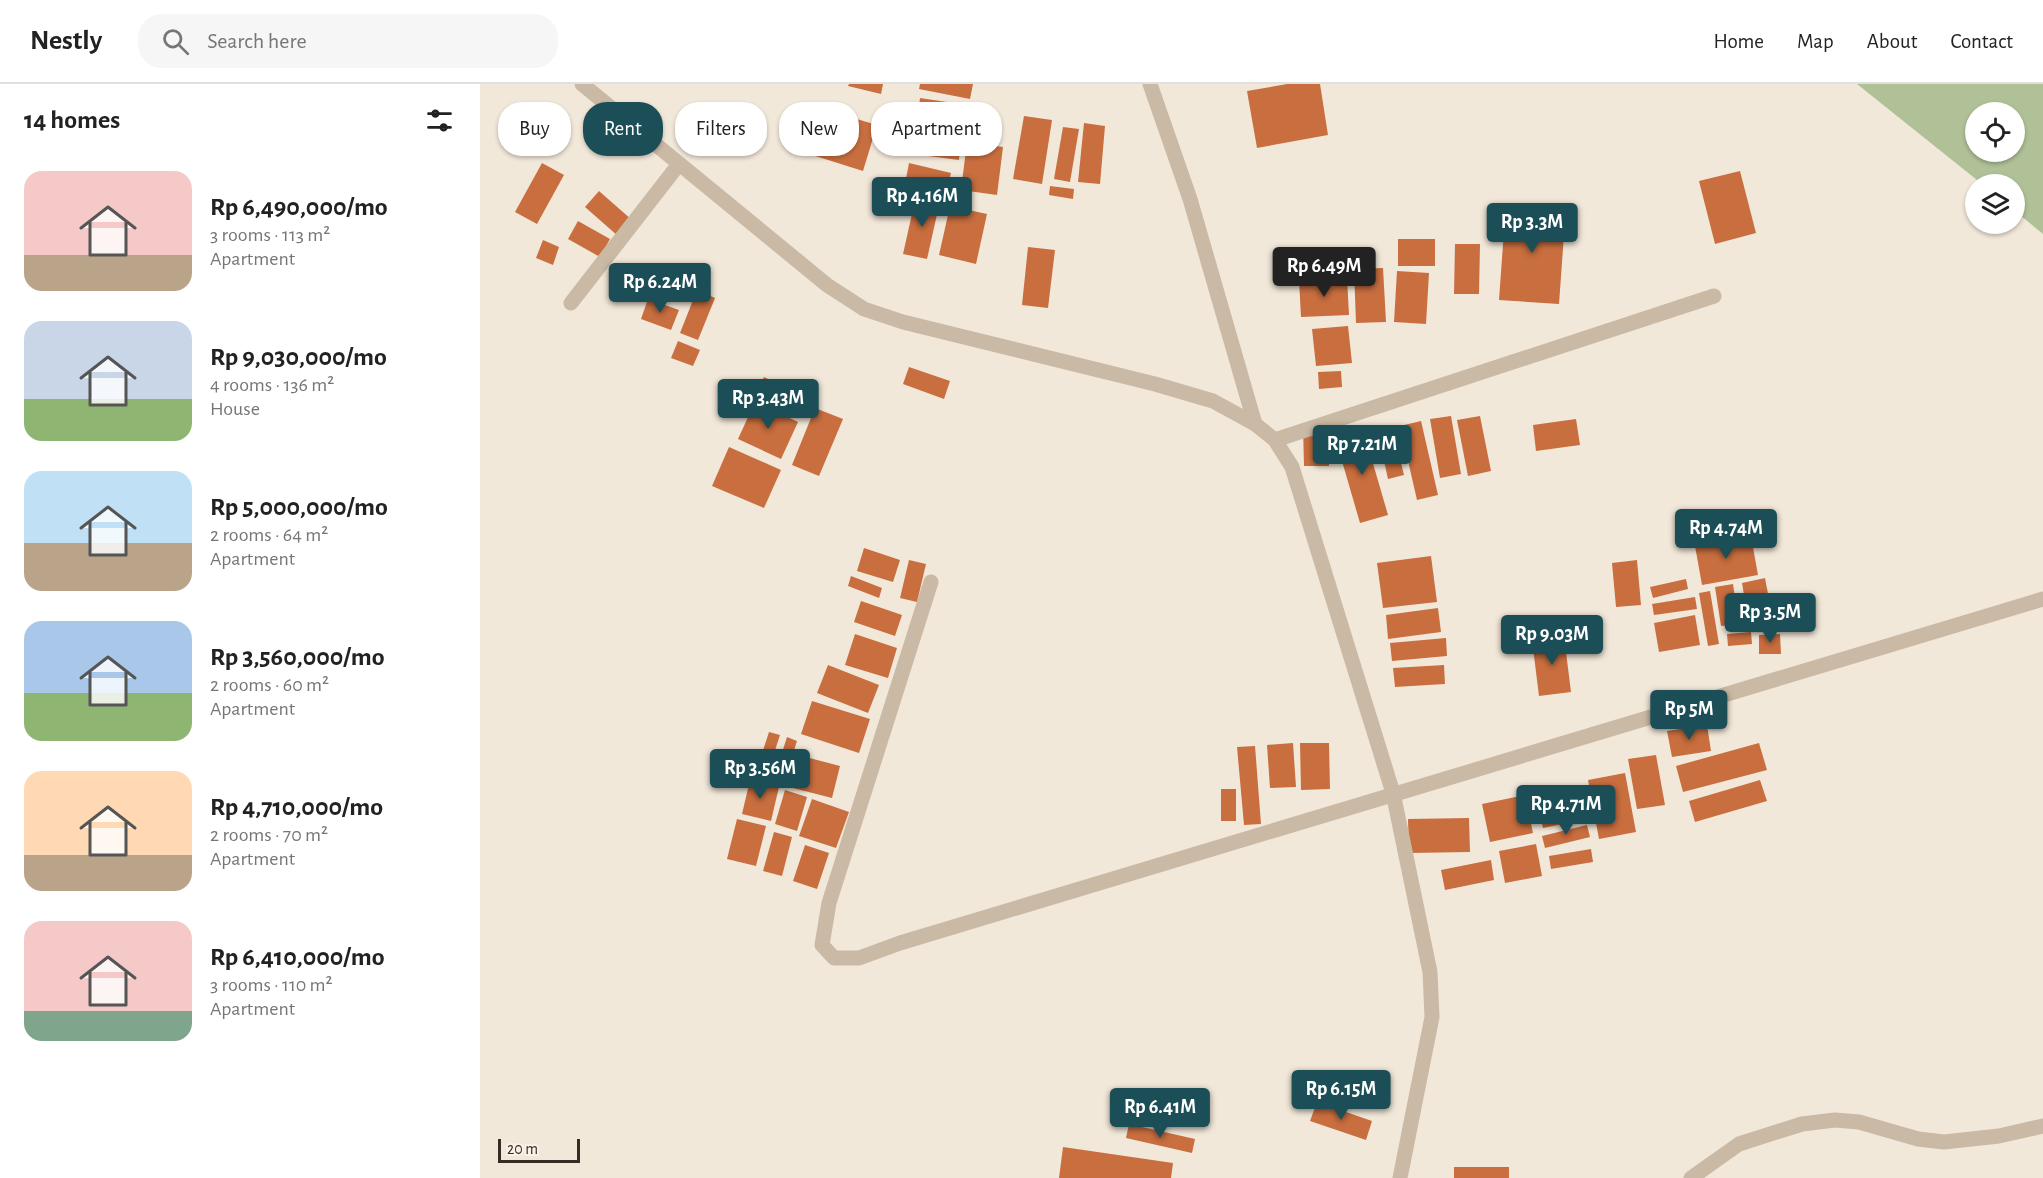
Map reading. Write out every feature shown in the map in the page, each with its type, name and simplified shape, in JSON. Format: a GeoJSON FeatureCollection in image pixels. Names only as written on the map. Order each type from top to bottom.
{"type":"FeatureCollection","features":[{"type":"Feature","properties":{"kind":"street"},"geometry":{"type":"LineString","coordinates":[[582,84],[827,285],[864,309],[903,322],[1155,384],[1213,401],[1255,424],[1275,440],[1292,467],[1393,793],[1430,972],[1431,1017],[1400,1178]]}},
{"type":"Feature","properties":{"kind":"street"},"geometry":{"type":"LineString","coordinates":[[1150,84],[1190,199],[1255,424]]}},
{"type":"Feature","properties":{"kind":"street"},"geometry":{"type":"LineString","coordinates":[[571,303],[679,164]]}},
{"type":"Feature","properties":{"kind":"street"},"geometry":{"type":"LineString","coordinates":[[1275,440],[1714,296]]}},
{"type":"Feature","properties":{"kind":"street"},"geometry":{"type":"LineString","coordinates":[[931,582],[829,903],[822,945],[834,958],[859,958],[900,943],[1393,793],[2043,599]]}},
{"type":"Feature","properties":{"kind":"street"},"geometry":{"type":"LineString","coordinates":[[1691,1178],[1739,1144],[1802,1124],[1835,1120],[1859,1122],[1918,1139],[1944,1142],[1998,1136],[2043,1126]]}},
{"type":"Feature","properties":{"kind":"green space"},"geometry":{"type":"Polygon","coordinates":[[[1857,84],[2043,84],[2043,234],[2025,219],[2025,174],[1970,174],[1857,84]]]}},
{"type":"Feature","properties":{"kind":"building"},"geometry":{"type":"Polygon","coordinates":[[[849,84],[883,84],[881,94],[848,86],[849,84]]]}},
{"type":"Feature","properties":{"kind":"building"},"geometry":{"type":"Polygon","coordinates":[[[920,84],[973,84],[970,99],[919,89],[920,84]]]}},
{"type":"Feature","properties":{"kind":"building"},"geometry":{"type":"Polygon","coordinates":[[[1287,84],[1320,84],[1328,135],[1257,148],[1247,91],[1287,84]]]}},
{"type":"Feature","properties":{"kind":"building"},"geometry":{"type":"Polygon","coordinates":[[[920,98],[947,102],[920,102],[920,98]]]}},
{"type":"Feature","properties":{"kind":"building"},"geometry":{"type":"Polygon","coordinates":[[[1024,116],[1052,120],[1042,184],[1013,179],[1024,116]]]}},
{"type":"Feature","properties":{"kind":"building"},"geometry":{"type":"Polygon","coordinates":[[[859,120],[871,123],[871,145],[863,171],[815,156],[859,156],[859,120]]]}},
{"type":"Feature","properties":{"kind":"building"},"geometry":{"type":"Polygon","coordinates":[[[1084,123],[1105,126],[1100,184],[1078,182],[1084,123]]]}},
{"type":"Feature","properties":{"kind":"building"},"geometry":{"type":"Polygon","coordinates":[[[1063,127],[1079,129],[1070,182],[1054,179],[1063,127]]]}},
{"type":"Feature","properties":{"kind":"building"},"geometry":{"type":"Polygon","coordinates":[[[928,156],[959,156],[959,160],[928,156]]]}},
{"type":"Feature","properties":{"kind":"building"},"geometry":{"type":"Polygon","coordinates":[[[965,156],[1002,156],[997,195],[961,190],[965,156]]]}},
{"type":"Feature","properties":{"kind":"building"},"geometry":{"type":"Polygon","coordinates":[[[542,163],[564,175],[537,224],[515,212],[542,163]]]}},
{"type":"Feature","properties":{"kind":"building"},"geometry":{"type":"Polygon","coordinates":[[[909,163],[951,173],[946,193],[905,184],[909,163]]]}},
{"type":"Feature","properties":{"kind":"building"},"geometry":{"type":"Polygon","coordinates":[[[1740,171],[1756,233],[1715,244],[1699,181],[1740,171]]]}},
{"type":"Feature","properties":{"kind":"building"},"geometry":{"type":"Polygon","coordinates":[[[1050,186],[1074,189],[1073,199],[1049,195],[1050,186]]]}},
{"type":"Feature","properties":{"kind":"building"},"geometry":{"type":"Polygon","coordinates":[[[599,191],[632,220],[618,236],[585,207],[599,191]]]}},
{"type":"Feature","properties":{"kind":"building"},"geometry":{"type":"Polygon","coordinates":[[[916,196],[940,201],[927,259],[903,254],[916,196]]]}},
{"type":"Feature","properties":{"kind":"building"},"geometry":{"type":"Polygon","coordinates":[[[1506,203],[1566,207],[1559,304],[1499,300],[1506,203]]]}},
{"type":"Feature","properties":{"kind":"building"},"geometry":{"type":"Polygon","coordinates":[[[950,206],[987,214],[976,264],[939,255],[950,206]]]}},
{"type":"Feature","properties":{"kind":"building"},"geometry":{"type":"Polygon","coordinates":[[[578,221],[610,239],[600,257],[568,239],[578,221]]]}},
{"type":"Feature","properties":{"kind":"building"},"geometry":{"type":"Polygon","coordinates":[[[1398,239],[1435,239],[1435,266],[1398,266],[1398,239]]]}},
{"type":"Feature","properties":{"kind":"building"},"geometry":{"type":"Polygon","coordinates":[[[543,240],[559,247],[553,265],[536,258],[543,240]]]}},
{"type":"Feature","properties":{"kind":"building"},"geometry":{"type":"Polygon","coordinates":[[[1455,244],[1480,244],[1479,294],[1454,294],[1455,244]]]}},
{"type":"Feature","properties":{"kind":"building"},"geometry":{"type":"Polygon","coordinates":[[[1028,247],[1055,250],[1048,308],[1022,305],[1028,247]]]}},
{"type":"Feature","properties":{"kind":"building"},"geometry":{"type":"Polygon","coordinates":[[[1383,268],[1386,322],[1356,323],[1354,269],[1383,268]]]}},
{"type":"Feature","properties":{"kind":"building"},"geometry":{"type":"Polygon","coordinates":[[[1397,271],[1429,273],[1426,324],[1394,322],[1397,271]]]}},
{"type":"Feature","properties":{"kind":"building"},"geometry":{"type":"Polygon","coordinates":[[[663,277],[687,289],[680,302],[656,290],[663,277]]]}},
{"type":"Feature","properties":{"kind":"building"},"geometry":{"type":"Polygon","coordinates":[[[1347,278],[1349,315],[1301,317],[1299,280],[1347,278]]]}},
{"type":"Feature","properties":{"kind":"building"},"geometry":{"type":"Polygon","coordinates":[[[697,290],[715,298],[698,340],[680,333],[697,290]]]}},
{"type":"Feature","properties":{"kind":"building"},"geometry":{"type":"Polygon","coordinates":[[[648,299],[679,310],[671,330],[641,319],[648,299]]]}},
{"type":"Feature","properties":{"kind":"building"},"geometry":{"type":"Polygon","coordinates":[[[1348,326],[1352,363],[1316,366],[1312,329],[1348,326]]]}},
{"type":"Feature","properties":{"kind":"building"},"geometry":{"type":"Polygon","coordinates":[[[678,341],[700,350],[693,366],[671,358],[678,341]]]}},
{"type":"Feature","properties":{"kind":"building"},"geometry":{"type":"Polygon","coordinates":[[[909,367],[950,381],[944,399],[903,384],[909,367]]]}},
{"type":"Feature","properties":{"kind":"building"},"geometry":{"type":"Polygon","coordinates":[[[1341,371],[1342,387],[1319,389],[1318,372],[1341,371]]]}},
{"type":"Feature","properties":{"kind":"building"},"geometry":{"type":"Polygon","coordinates":[[[764,377],[808,399],[800,415],[756,393],[764,377]]]}},
{"type":"Feature","properties":{"kind":"building"},"geometry":{"type":"Polygon","coordinates":[[[755,402],[798,422],[781,459],[738,439],[755,402]]]}},
{"type":"Feature","properties":{"kind":"building"},"geometry":{"type":"Polygon","coordinates":[[[815,408],[843,419],[819,476],[792,465],[815,408]]]}},
{"type":"Feature","properties":{"kind":"building"},"geometry":{"type":"Polygon","coordinates":[[[1451,416],[1461,474],[1440,478],[1430,419],[1451,416]]]}},
{"type":"Feature","properties":{"kind":"building"},"geometry":{"type":"Polygon","coordinates":[[[1480,416],[1491,471],[1468,476],[1457,420],[1480,416]]]}},
{"type":"Feature","properties":{"kind":"building"},"geometry":{"type":"Polygon","coordinates":[[[1576,419],[1580,445],[1536,451],[1533,425],[1576,419]]]}},
{"type":"Feature","properties":{"kind":"building"},"geometry":{"type":"Polygon","coordinates":[[[1421,421],[1438,495],[1417,500],[1400,426],[1421,421]]]}},
{"type":"Feature","properties":{"kind":"building"},"geometry":{"type":"Polygon","coordinates":[[[1392,426],[1404,475],[1388,479],[1377,429],[1392,426]]]}},
{"type":"Feature","properties":{"kind":"building"},"geometry":{"type":"Polygon","coordinates":[[[1303,427],[1328,427],[1329,466],[1304,466],[1303,427]]]}},
{"type":"Feature","properties":{"kind":"building"},"geometry":{"type":"Polygon","coordinates":[[[1363,429],[1388,515],[1360,523],[1335,437],[1363,429]]]}},
{"type":"Feature","properties":{"kind":"building"},"geometry":{"type":"Polygon","coordinates":[[[729,447],[781,470],[764,508],[712,486],[729,447]]]}},
{"type":"Feature","properties":{"kind":"building"},"geometry":{"type":"Polygon","coordinates":[[[1751,536],[1758,575],[1702,585],[1695,546],[1751,536]]]}},
{"type":"Feature","properties":{"kind":"building"},"geometry":{"type":"Polygon","coordinates":[[[864,548],[900,560],[893,582],[857,571],[864,548]]]}},
{"type":"Feature","properties":{"kind":"building"},"geometry":{"type":"Polygon","coordinates":[[[1431,556],[1437,602],[1383,608],[1377,563],[1431,556]]]}},
{"type":"Feature","properties":{"kind":"building"},"geometry":{"type":"Polygon","coordinates":[[[909,560],[926,564],[917,602],[900,598],[909,560]]]}},
{"type":"Feature","properties":{"kind":"building"},"geometry":{"type":"Polygon","coordinates":[[[1637,560],[1641,605],[1616,607],[1612,563],[1637,560]]]}},
{"type":"Feature","properties":{"kind":"building"},"geometry":{"type":"Polygon","coordinates":[[[851,576],[882,588],[879,598],[848,586],[851,576]]]}},
{"type":"Feature","properties":{"kind":"building"},"geometry":{"type":"Polygon","coordinates":[[[1765,578],[1773,620],[1749,625],[1742,583],[1765,578]]]}},
{"type":"Feature","properties":{"kind":"building"},"geometry":{"type":"Polygon","coordinates":[[[1686,579],[1688,589],[1653,598],[1650,587],[1686,579]]]}},
{"type":"Feature","properties":{"kind":"building"},"geometry":{"type":"Polygon","coordinates":[[[1733,584],[1739,624],[1721,626],[1715,587],[1733,584]]]}},
{"type":"Feature","properties":{"kind":"building"},"geometry":{"type":"Polygon","coordinates":[[[1710,591],[1719,644],[1708,646],[1699,593],[1710,591]]]}},
{"type":"Feature","properties":{"kind":"building"},"geometry":{"type":"Polygon","coordinates":[[[1695,597],[1697,609],[1654,615],[1652,604],[1695,597]]]}},
{"type":"Feature","properties":{"kind":"building"},"geometry":{"type":"Polygon","coordinates":[[[861,601],[902,615],[895,636],[854,622],[861,601]]]}},
{"type":"Feature","properties":{"kind":"building"},"geometry":{"type":"Polygon","coordinates":[[[1438,608],[1441,632],[1388,639],[1386,615],[1438,608]]]}},
{"type":"Feature","properties":{"kind":"building"},"geometry":{"type":"Polygon","coordinates":[[[1695,615],[1700,645],[1659,652],[1654,623],[1695,615]]]}},
{"type":"Feature","properties":{"kind":"building"},"geometry":{"type":"Polygon","coordinates":[[[1751,632],[1752,644],[1728,646],[1727,634],[1751,632]]]}},
{"type":"Feature","properties":{"kind":"building"},"geometry":{"type":"Polygon","coordinates":[[[855,634],[897,648],[888,678],[845,665],[855,634]]]}},
{"type":"Feature","properties":{"kind":"building"},"geometry":{"type":"Polygon","coordinates":[[[1780,634],[1781,654],[1759,654],[1759,635],[1780,634]]]}},
{"type":"Feature","properties":{"kind":"building"},"geometry":{"type":"Polygon","coordinates":[[[1564,636],[1571,692],[1539,696],[1532,640],[1564,636]]]}},
{"type":"Feature","properties":{"kind":"building"},"geometry":{"type":"Polygon","coordinates":[[[1446,638],[1447,656],[1392,661],[1390,643],[1446,638]]]}},
{"type":"Feature","properties":{"kind":"building"},"geometry":{"type":"Polygon","coordinates":[[[828,665],[879,685],[868,713],[817,693],[828,665]]]}},
{"type":"Feature","properties":{"kind":"building"},"geometry":{"type":"Polygon","coordinates":[[[1444,665],[1445,684],[1395,687],[1393,668],[1444,665]]]}},
{"type":"Feature","properties":{"kind":"building"},"geometry":{"type":"Polygon","coordinates":[[[812,701],[870,719],[859,753],[801,734],[812,701]]]}},
{"type":"Feature","properties":{"kind":"building"},"geometry":{"type":"Polygon","coordinates":[[[1707,725],[1711,751],[1672,757],[1667,731],[1707,725]]]}},
{"type":"Feature","properties":{"kind":"building"},"geometry":{"type":"Polygon","coordinates":[[[769,732],[780,735],[767,775],[756,772],[769,732]]]}},
{"type":"Feature","properties":{"kind":"building"},"geometry":{"type":"Polygon","coordinates":[[[787,737],[797,741],[784,781],[774,778],[787,737]]]}},
{"type":"Feature","properties":{"kind":"building"},"geometry":{"type":"Polygon","coordinates":[[[1293,743],[1296,787],[1270,788],[1267,745],[1293,743]]]}},
{"type":"Feature","properties":{"kind":"building"},"geometry":{"type":"Polygon","coordinates":[[[1300,743],[1329,743],[1330,789],[1301,790],[1300,743]]]}},
{"type":"Feature","properties":{"kind":"building"},"geometry":{"type":"Polygon","coordinates":[[[1759,743],[1767,770],[1683,792],[1676,766],[1759,743]]]}},
{"type":"Feature","properties":{"kind":"building"},"geometry":{"type":"Polygon","coordinates":[[[1255,746],[1261,824],[1244,825],[1237,747],[1255,746]]]}},
{"type":"Feature","properties":{"kind":"building"},"geometry":{"type":"Polygon","coordinates":[[[1656,755],[1665,805],[1637,809],[1628,759],[1656,755]]]}},
{"type":"Feature","properties":{"kind":"building"},"geometry":{"type":"Polygon","coordinates":[[[802,756],[840,766],[832,798],[793,788],[802,756]]]}},
{"type":"Feature","properties":{"kind":"building"},"geometry":{"type":"Polygon","coordinates":[[[1625,773],[1636,832],[1599,839],[1588,780],[1625,773]]]}},
{"type":"Feature","properties":{"kind":"building"},"geometry":{"type":"Polygon","coordinates":[[[750,780],[779,787],[771,821],[742,814],[750,780]]]}},
{"type":"Feature","properties":{"kind":"building"},"geometry":{"type":"Polygon","coordinates":[[[1760,780],[1767,801],[1695,822],[1689,801],[1760,780]]]}},
{"type":"Feature","properties":{"kind":"building"},"geometry":{"type":"Polygon","coordinates":[[[1574,786],[1582,820],[1543,828],[1535,795],[1574,786]]]}},
{"type":"Feature","properties":{"kind":"building"},"geometry":{"type":"Polygon","coordinates":[[[1221,789],[1236,789],[1236,821],[1221,821],[1221,789]]]}},
{"type":"Feature","properties":{"kind":"building"},"geometry":{"type":"Polygon","coordinates":[[[785,790],[807,797],[797,831],[775,824],[785,790]]]}},
{"type":"Feature","properties":{"kind":"building"},"geometry":{"type":"Polygon","coordinates":[[[1525,795],[1533,833],[1490,842],[1482,804],[1525,795]]]}},
{"type":"Feature","properties":{"kind":"building"},"geometry":{"type":"Polygon","coordinates":[[[812,799],[849,812],[836,848],[799,836],[812,799]]]}},
{"type":"Feature","properties":{"kind":"building"},"geometry":{"type":"Polygon","coordinates":[[[1469,818],[1470,852],[1409,853],[1408,819],[1469,818]]]}},
{"type":"Feature","properties":{"kind":"building"},"geometry":{"type":"Polygon","coordinates":[[[737,819],[766,826],[756,866],[727,859],[737,819]]]}},
{"type":"Feature","properties":{"kind":"building"},"geometry":{"type":"Polygon","coordinates":[[[1587,825],[1590,837],[1545,848],[1542,836],[1587,825]]]}},
{"type":"Feature","properties":{"kind":"building"},"geometry":{"type":"Polygon","coordinates":[[[774,832],[792,837],[782,876],[763,871],[774,832]]]}},
{"type":"Feature","properties":{"kind":"building"},"geometry":{"type":"Polygon","coordinates":[[[1536,844],[1542,876],[1505,883],[1499,851],[1536,844]]]}},
{"type":"Feature","properties":{"kind":"building"},"geometry":{"type":"Polygon","coordinates":[[[805,845],[829,853],[817,889],[793,881],[805,845]]]}},
{"type":"Feature","properties":{"kind":"building"},"geometry":{"type":"Polygon","coordinates":[[[1591,849],[1593,862],[1551,869],[1549,856],[1591,849]]]}},
{"type":"Feature","properties":{"kind":"building"},"geometry":{"type":"Polygon","coordinates":[[[1491,860],[1494,880],[1445,890],[1441,870],[1491,860]]]}},
{"type":"Feature","properties":{"kind":"building"},"geometry":{"type":"Polygon","coordinates":[[[1325,1074],[1379,1087],[1375,1104],[1321,1091],[1325,1074]]]}},
{"type":"Feature","properties":{"kind":"building"},"geometry":{"type":"Polygon","coordinates":[[[1317,1102],[1372,1121],[1366,1140],[1310,1121],[1317,1102]]]}},
{"type":"Feature","properties":{"kind":"building"},"geometry":{"type":"Polygon","coordinates":[[[1129,1124],[1195,1139],[1192,1153],[1126,1138],[1129,1124]]]}},
{"type":"Feature","properties":{"kind":"building"},"geometry":{"type":"Polygon","coordinates":[[[1063,1147],[1173,1163],[1171,1178],[1059,1178],[1063,1147]]]}},
{"type":"Feature","properties":{"kind":"building"},"geometry":{"type":"Polygon","coordinates":[[[1454,1167],[1509,1167],[1509,1178],[1454,1178],[1454,1167]]]}}]}
